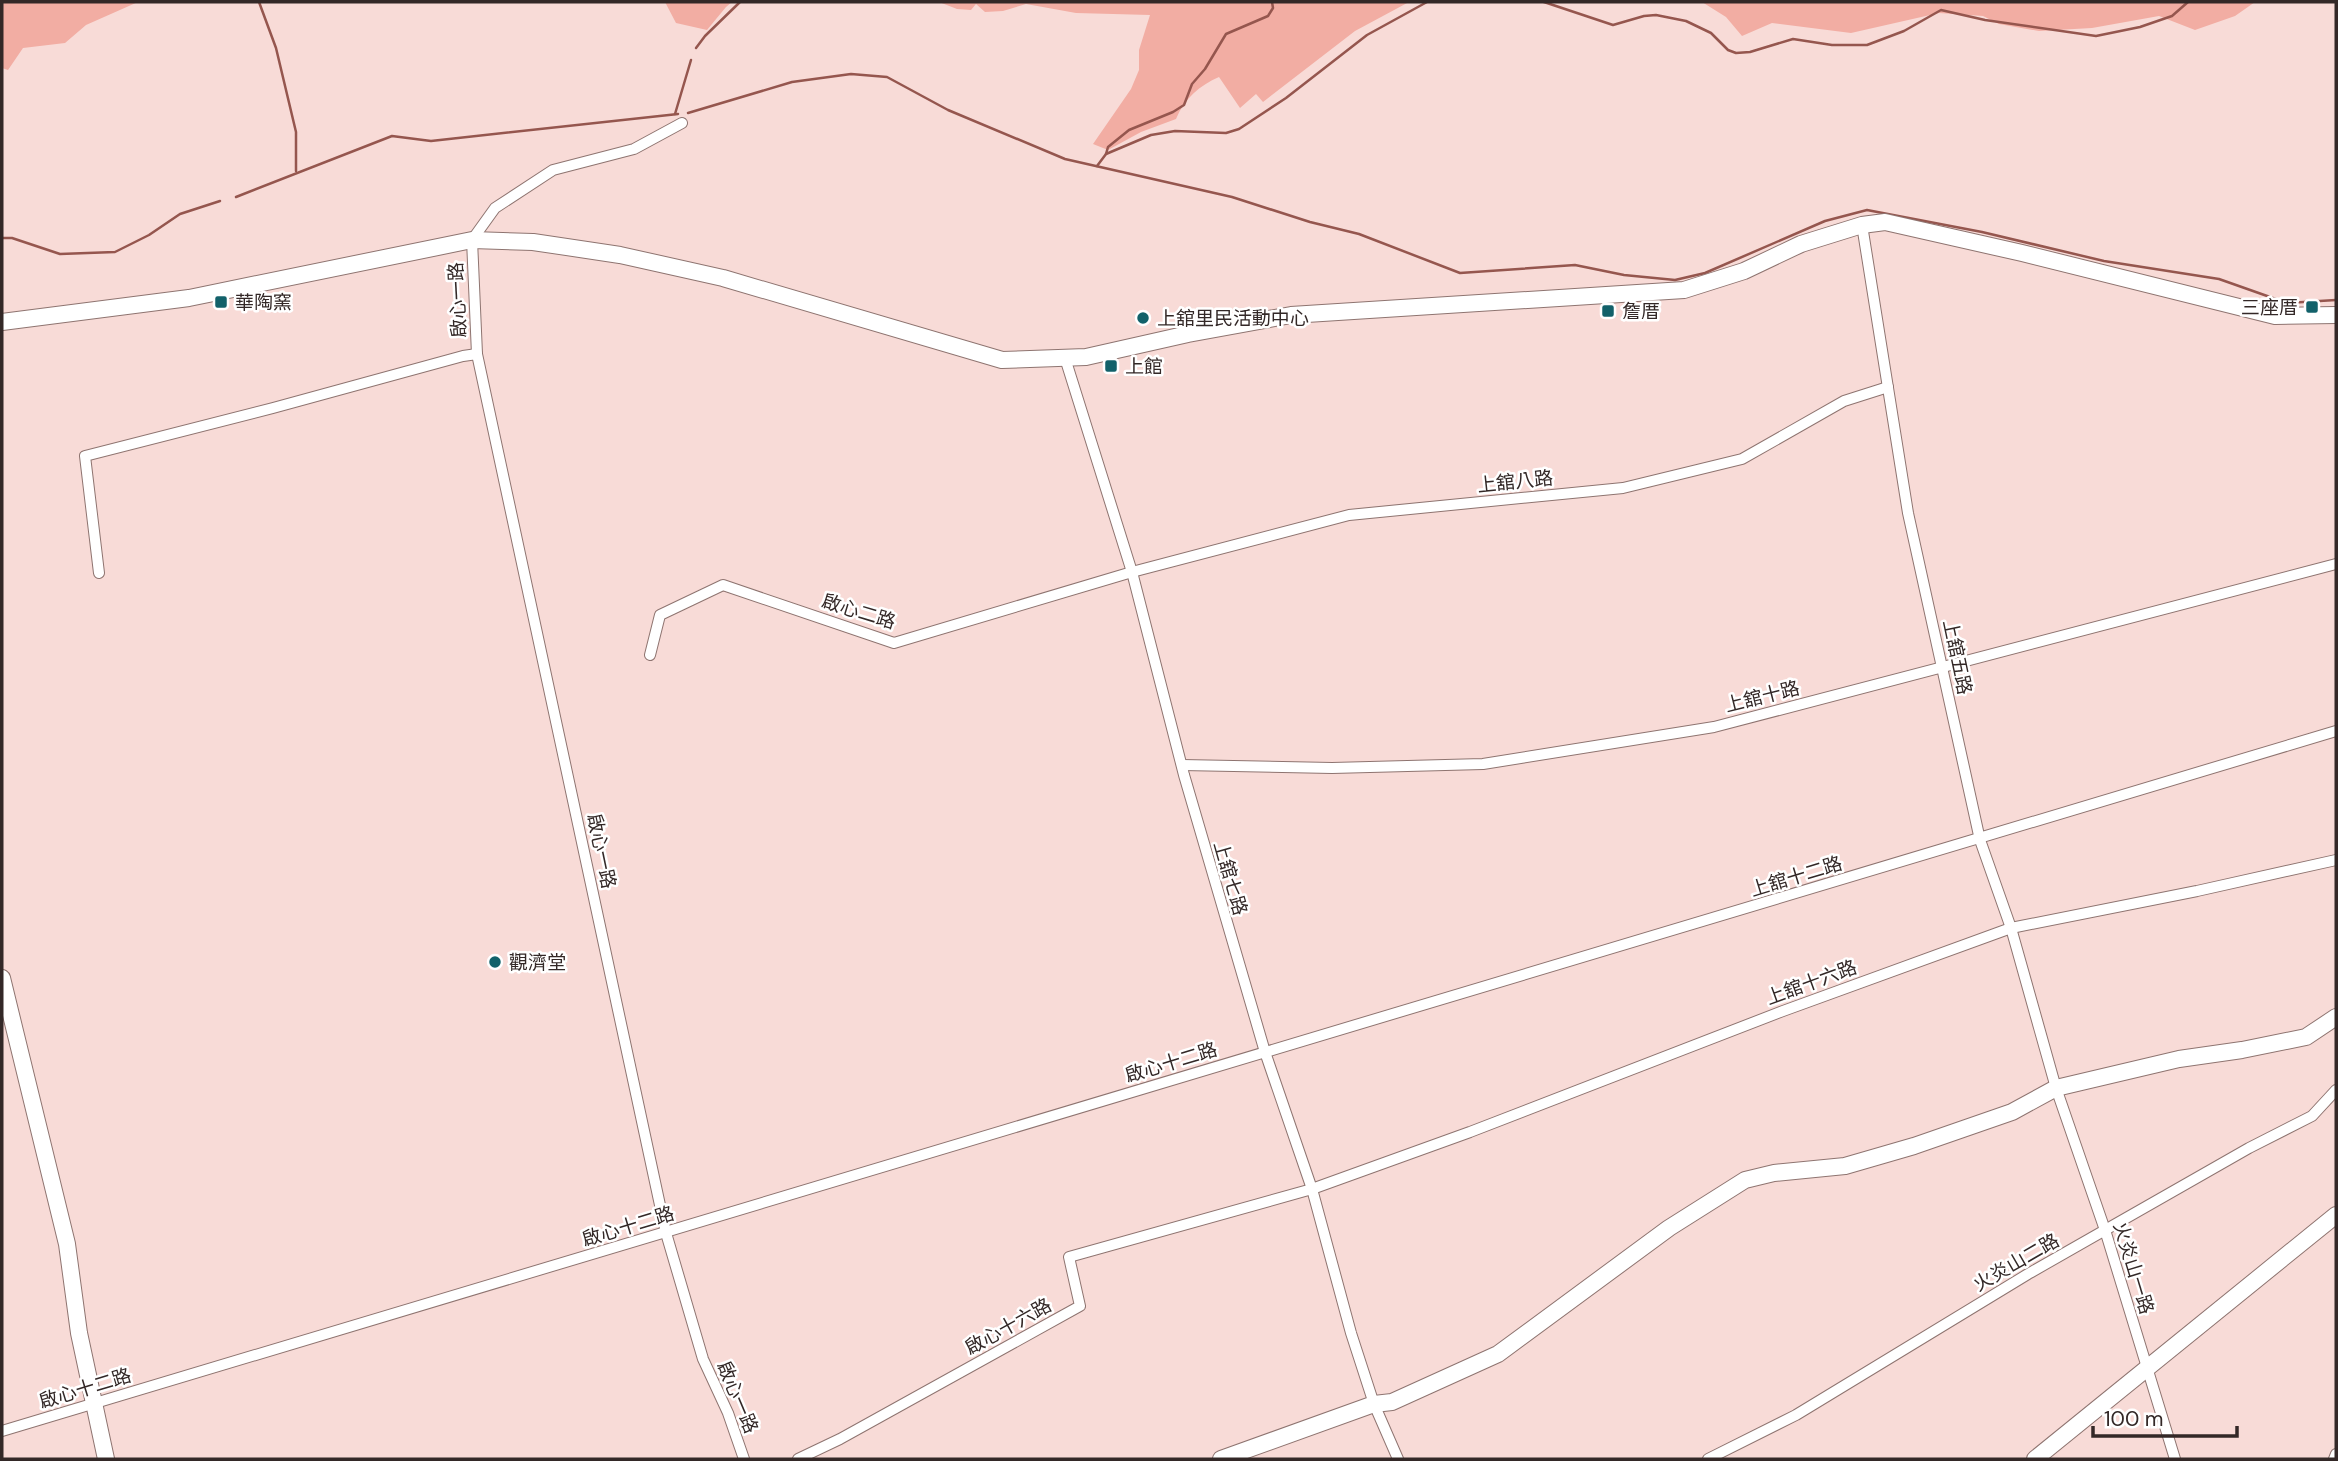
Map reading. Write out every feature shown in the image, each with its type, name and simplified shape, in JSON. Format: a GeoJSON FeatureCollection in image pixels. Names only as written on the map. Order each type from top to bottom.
{"type":"FeatureCollection","features":[{"type":"Feature","properties":{"kind":"street"},"geometry":{"type":"LineString","coordinates":[[472,240],[495,208],[553,170],[634,149],[682,123]]}},
{"type":"Feature","properties":{"kind":"street"},"geometry":{"type":"LineString","coordinates":[[2,322],[188,299],[472,240],[533,242],[620,255],[735,281],[1002,360],[1086,357],[1291,315],[1684,290],[1744,271],[1801,244],[1862,225],[1885,222],[2275,316],[2336,315]]}},
{"type":"Feature","properties":{"kind":"street","name":"上舘五路"},"geometry":{"type":"LineString","coordinates":[[1862,225],[1908,513],[1980,840],[2011,928],[2056,1087]]}},
{"type":"Feature","properties":{"kind":"street","name":"啟心一路"},"geometry":{"type":"LineString","coordinates":[[472,240],[477,354],[666,1233],[703,1359],[728,1413],[744,1459]]}},
{"type":"Feature","properties":{"kind":"street"},"geometry":{"type":"LineString","coordinates":[[99,573],[85,456],[477,354]]}},
{"type":"Feature","properties":{"kind":"street","name":"上舘七路"},"geometry":{"type":"LineString","coordinates":[[1065,358],[1132,572],[1209,867],[1265,1052],[1312,1189],[1351,1333],[1374,1404],[1398,1459]]}},
{"type":"Feature","properties":{"kind":"street","name":"上舘八路"},"geometry":{"type":"LineString","coordinates":[[1132,572],[1349,515],[1623,488],[1742,459],[1844,401],[1888,387]]}},
{"type":"Feature","properties":{"kind":"street","name":"上舘十路"},"geometry":{"type":"LineString","coordinates":[[1182,765],[1332,768],[1483,764],[1714,727],[2336,564]]}},
{"type":"Feature","properties":{"kind":"street","name":"啟心二路"},"geometry":{"type":"LineString","coordinates":[[650,655],[660,615],[723,585],[894,643],[1132,572]]}},
{"type":"Feature","properties":{"kind":"street","name":"上舘十二路"},"geometry":{"type":"LineString","coordinates":[[1265,1052],[1980,840],[2336,731]]}},
{"type":"Feature","properties":{"kind":"street","name":"上舘十六路"},"geometry":{"type":"LineString","coordinates":[[1312,1189],[2011,928],[2336,860]]}},
{"type":"Feature","properties":{"kind":"street"},"geometry":{"type":"LineString","coordinates":[[2,978],[67,1244],[79,1333],[106,1459]]}},
{"type":"Feature","properties":{"kind":"street"},"geometry":{"type":"LineString","coordinates":[[1221,1459],[1374,1404],[1392,1402],[1498,1354],[1669,1228],[1745,1180],[1774,1173],[1845,1167],[2012,1111],[2056,1087],[2179,1059],[2306,1037],[2336,1017]]}},
{"type":"Feature","properties":{"kind":"street","name":"啟心十二路"},"geometry":{"type":"LineString","coordinates":[[2,1431],[1265,1052]]}},
{"type":"Feature","properties":{"kind":"street","name":"火炎山一路"},"geometry":{"type":"LineString","coordinates":[[2056,1087],[2105,1230],[2175,1459]]}},
{"type":"Feature","properties":{"kind":"street","name":"火炎山二路"},"geometry":{"type":"LineString","coordinates":[[1708,1459],[1796,1415],[2028,1273],[2249,1148],[2312,1116],[2336,1090]]}},
{"type":"Feature","properties":{"kind":"street","name":"啟心十六路"},"geometry":{"type":"LineString","coordinates":[[799,1459],[1080,1306],[1069,1257],[1312,1189]]}},
{"type":"Feature","properties":{"kind":"street"},"geometry":{"type":"LineString","coordinates":[[2035,1459],[2147,1371],[2336,1215]]}},
{"type":"Feature","properties":{"kind":"street"},"geometry":{"type":"LineString","coordinates":[[2334,1459],[2336,1454]]}},
{"type":"Feature","properties":{"kind":"shaded area"},"geometry":{"type":"Polygon","coordinates":[[[2,2],[138,2],[86,25],[65,43],[23,48],[8,70],[2,68],[2,2]]]}},
{"type":"Feature","properties":{"kind":"shaded area"},"geometry":{"type":"Polygon","coordinates":[[[665,2],[732,2],[707,30],[676,23],[665,2]]]}},
{"type":"Feature","properties":{"kind":"shaded area"},"geometry":{"type":"Polygon","coordinates":[[[939,2],[1409,2],[1355,31],[1263,102],[1256,94],[1240,108],[1219,77],[1193,94],[1176,119],[1141,132],[1108,150],[1093,144],[1131,89],[1139,70],[1139,50],[1150,15],[1076,13],[1026,4],[1003,11],[985,12],[976,4],[971,10],[957,9],[939,2]]]}},
{"type":"Feature","properties":{"kind":"shaded area"},"geometry":{"type":"Polygon","coordinates":[[[1702,2],[2255,2],[2235,16],[2195,30],[2159,16],[2092,28],[2039,31],[1999,24],[1983,16],[1939,13],[1851,33],[1772,23],[1742,36],[1726,17],[1702,2]]]}},
{"type":"Feature","properties":{"kind":"waterway"},"geometry":{"type":"LineString","coordinates":[[259,2],[276,48],[296,132],[296,171]]}},
{"type":"Feature","properties":{"kind":"waterway"},"geometry":{"type":"LineString","coordinates":[[696,48],[740,2]]}},
{"type":"Feature","properties":{"kind":"waterway"},"geometry":{"type":"LineString","coordinates":[[1106,154],[1108,147],[1129,130],[1184,105],[1192,84],[1205,69],[1226,34],[1268,16],[1273,8],[1272,2]]}},
{"type":"Feature","properties":{"kind":"waterway"},"geometry":{"type":"LineString","coordinates":[[1097,166],[1106,154],[1151,135],[1175,131],[1226,133],[1239,129],[1286,98],[1367,35],[1427,2]]}},
{"type":"Feature","properties":{"kind":"waterway"},"geometry":{"type":"LineString","coordinates":[[1544,2],[1613,25],[1656,15],[1686,21],[1711,33],[1728,50],[1736,53],[1750,52],[1793,39],[1832,45],[1867,45],[1904,31],[1941,10],[1985,20],[2096,36],[2140,27],[2172,16],[2188,2]]}},
{"type":"Feature","properties":{"kind":"waterway"},"geometry":{"type":"LineString","coordinates":[[675,114],[691,60]]}},
{"type":"Feature","properties":{"kind":"waterway"},"geometry":{"type":"LineString","coordinates":[[688,113],[792,82],[851,74],[887,77],[948,110],[1065,159],[1232,197],[1310,222],[1359,234],[1460,273],[1575,265],[1624,275],[1675,280],[1705,273],[1825,221],[1867,210],[1982,232],[2104,261],[2219,279],[2287,303],[2336,300]]}},
{"type":"Feature","properties":{"kind":"waterway"},"geometry":{"type":"LineString","coordinates":[[236,197],[392,136],[431,141],[678,114]]}},
{"type":"Feature","properties":{"kind":"waterway"},"geometry":{"type":"LineString","coordinates":[[2,238],[12,238],[60,254],[115,252],[149,235],[180,214],[220,201]]}},
{"type":"Feature","properties":{"kind":"place","name":"華陶窯"},"geometry":{"type":"Point","coordinates":[221,302]}},
{"type":"Feature","properties":{"kind":"place","name":"三座厝"},"geometry":{"type":"Point","coordinates":[2312,307]}},
{"type":"Feature","properties":{"kind":"place","name":"詹厝"},"geometry":{"type":"Point","coordinates":[1608,311]}},
{"type":"Feature","properties":{"kind":"place","name":"上舘里民活動中心"},"geometry":{"type":"Point","coordinates":[1143,318]}},
{"type":"Feature","properties":{"kind":"place","name":"上館"},"geometry":{"type":"Point","coordinates":[1111,366]}},
{"type":"Feature","properties":{"kind":"place","name":"觀濟堂"},"geometry":{"type":"Point","coordinates":[495,962]}}]}
